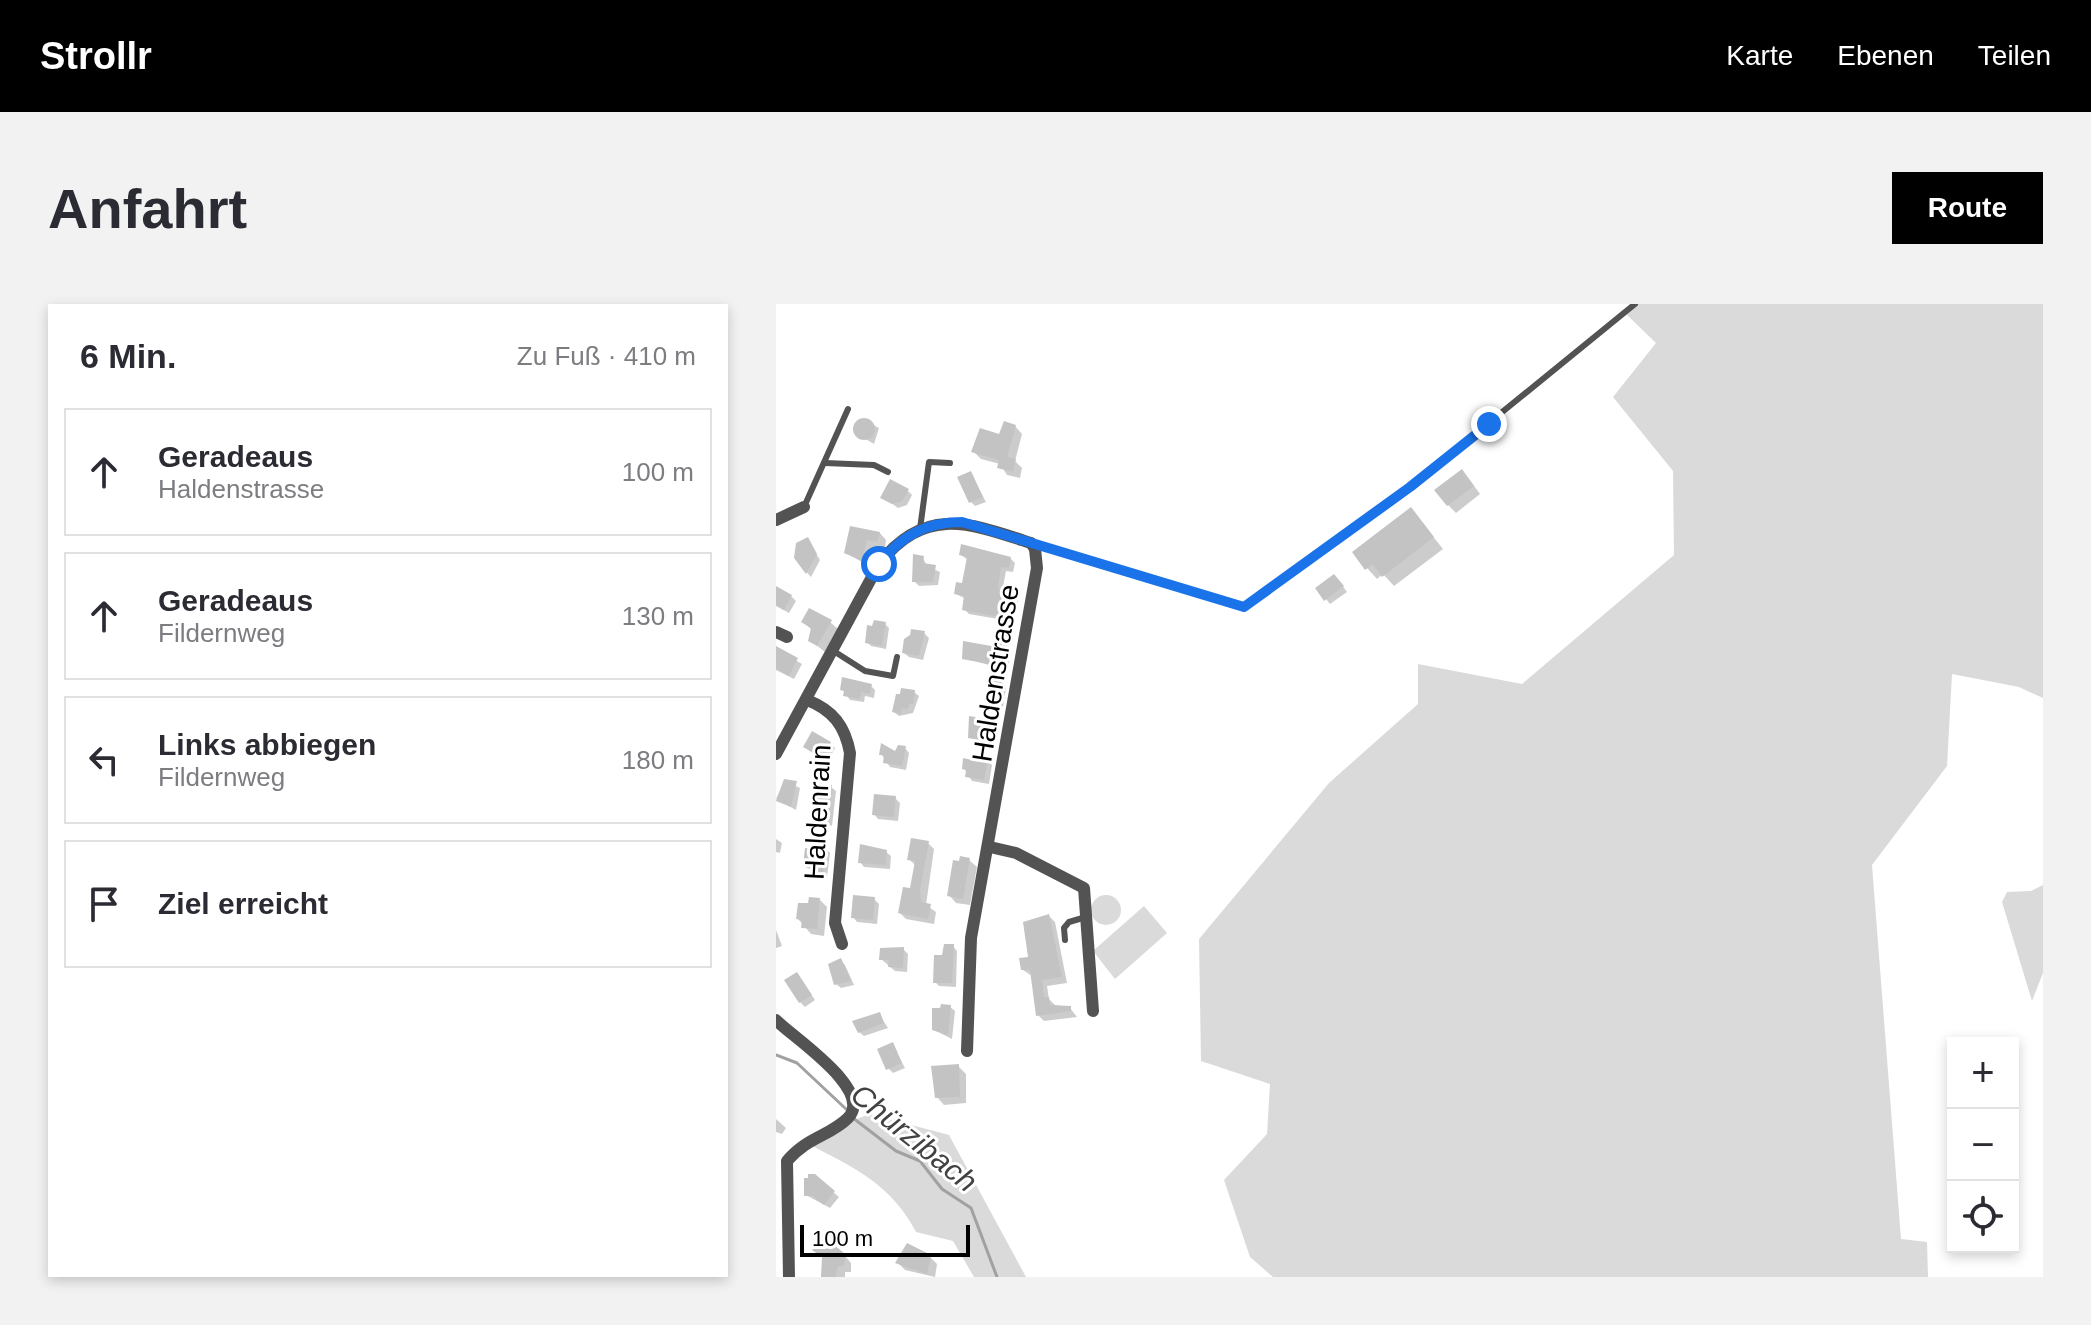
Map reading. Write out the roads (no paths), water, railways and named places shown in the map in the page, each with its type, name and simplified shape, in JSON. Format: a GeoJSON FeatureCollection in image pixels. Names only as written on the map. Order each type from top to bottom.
{"type":"FeatureCollection","features":[{"type":"Feature","properties":{"kind":"street"},"geometry":{"type":"LineString","coordinates":[[776,520],[804,507]]}},
{"type":"Feature","properties":{"kind":"street"},"geometry":{"type":"LineString","coordinates":[[776,754],[879,564],[895,545],[920,529],[939,523],[962,522],[1031,543]]}},
{"type":"Feature","properties":{"kind":"street","name":"Haldenstrasse"},"geometry":{"type":"LineString","coordinates":[[967,1051],[971,938],[990,847],[1037,568],[1031,543]]}},
{"type":"Feature","properties":{"kind":"street","name":"Haldenrain"},"geometry":{"type":"LineString","coordinates":[[807,700],[834,716],[846,733],[850,753],[835,911],[835,923],[842,944]]}},
{"type":"Feature","properties":{"kind":"street"},"geometry":{"type":"LineString","coordinates":[[990,847],[1016,853],[1071,878],[1084,888],[1093,1011]]}},
{"type":"Feature","properties":{"kind":"street"},"geometry":{"type":"LineString","coordinates":[[776,1020],[833,1068],[853,1097],[850,1114],[782,1159],[789,1277]]}},
{"type":"Feature","properties":{"kind":"lane"},"geometry":{"type":"LineString","coordinates":[[1031,543],[1244,607],[1410,487],[1635,304]]}},
{"type":"Feature","properties":{"kind":"lane"},"geometry":{"type":"LineString","coordinates":[[804,507],[848,409]]}},
{"type":"Feature","properties":{"kind":"lane"},"geometry":{"type":"LineString","coordinates":[[920,529],[929,462],[950,463]]}},
{"type":"Feature","properties":{"kind":"lane"},"geometry":{"type":"LineString","coordinates":[[825,463],[874,465],[888,472]]}},
{"type":"Feature","properties":{"kind":"lane"},"geometry":{"type":"LineString","coordinates":[[832,650],[865,671],[893,676]]}},
{"type":"Feature","properties":{"kind":"lane"},"geometry":{"type":"LineString","coordinates":[[891,688],[897,657]]}},
{"type":"Feature","properties":{"kind":"lane"},"geometry":{"type":"LineString","coordinates":[[1065,940],[1064,928],[1069,922],[1086,917]]}},
{"type":"Feature","properties":{"kind":"waterway","name":"Chürzibach"},"geometry":{"type":"LineString","coordinates":[[776,1055],[797,1063],[846,1109]]}},
{"type":"Feature","properties":{"kind":"waterway","name":"Chürzibach"},"geometry":{"type":"LineString","coordinates":[[853,1118],[896,1151],[920,1161],[942,1189],[971,1208],[997,1277]]}}]}
